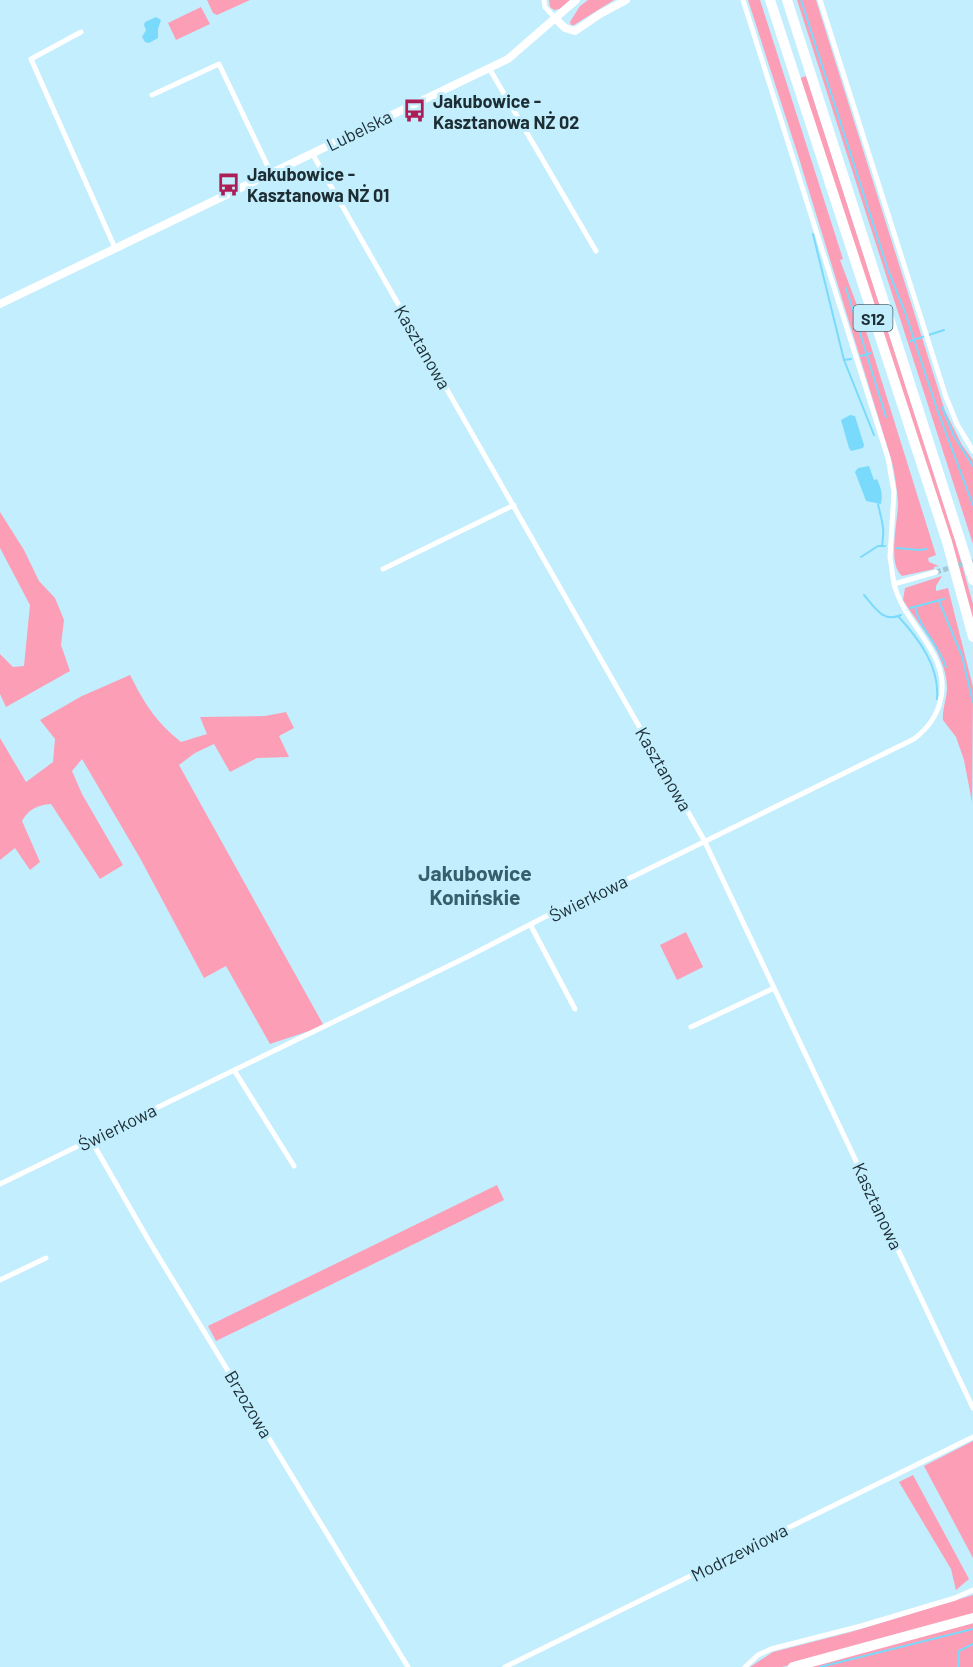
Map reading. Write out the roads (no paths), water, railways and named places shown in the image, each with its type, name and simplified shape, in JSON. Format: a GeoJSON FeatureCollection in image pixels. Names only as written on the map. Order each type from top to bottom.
{"type":"FeatureCollection","features":[{"type":"Feature","properties":{"kind":"highway","name":"S12"},"geometry":{"type":"LineString","coordinates":[[770,0],[947,542],[973,637]]}},
{"type":"Feature","properties":{"kind":"highway","name":"S12"},"geometry":{"type":"LineString","coordinates":[[788,0],[973,580]]}},
{"type":"Feature","properties":{"kind":"highway"},"geometry":{"type":"LineString","coordinates":[[793,1667],[973,1618]]}},
{"type":"Feature","properties":{"kind":"street"},"geometry":{"type":"LineString","coordinates":[[543,0],[545,7],[565,28],[575,31],[626,0]]}},
{"type":"Feature","properties":{"kind":"street","name":"Lubelska"},"geometry":{"type":"LineString","coordinates":[[0,303],[489,68],[513,55],[576,0]]}},
{"type":"Feature","properties":{"kind":"street"},"geometry":{"type":"LineString","coordinates":[[743,0],[890,465],[894,492],[890,557],[894,584],[936,572]]}},
{"type":"Feature","properties":{"kind":"street"},"geometry":{"type":"LineString","coordinates":[[820,0],[950,408],[963,437],[973,451]]}},
{"type":"Feature","properties":{"kind":"street"},"geometry":{"type":"LineString","coordinates":[[81,32],[31,59],[115,248]]}},
{"type":"Feature","properties":{"kind":"street"},"geometry":{"type":"LineString","coordinates":[[152,95],[219,64],[271,173]]}},
{"type":"Feature","properties":{"kind":"street"},"geometry":{"type":"LineString","coordinates":[[489,68],[596,251]]}},
{"type":"Feature","properties":{"kind":"street","name":"Kasztanowa"},"geometry":{"type":"LineString","coordinates":[[312,153],[704,840],[973,1407]]}},
{"type":"Feature","properties":{"kind":"street"},"geometry":{"type":"LineString","coordinates":[[383,569],[514,505]]}},
{"type":"Feature","properties":{"kind":"street","name":"Świerkowa"},"geometry":{"type":"LineString","coordinates":[[0,1184],[531,926],[568,905],[628,879],[704,840],[900,747],[926,730],[934,718],[944,691],[941,668],[902,604],[894,584]]}},
{"type":"Feature","properties":{"kind":"street"},"geometry":{"type":"LineString","coordinates":[[531,926],[575,1009]]}},
{"type":"Feature","properties":{"kind":"street"},"geometry":{"type":"LineString","coordinates":[[691,1027],[774,988]]}},
{"type":"Feature","properties":{"kind":"street"},"geometry":{"type":"LineString","coordinates":[[234,1070],[294,1166]]}},
{"type":"Feature","properties":{"kind":"street","name":"Brzozowa"},"geometry":{"type":"LineString","coordinates":[[91,1140],[149,1241],[408,1667]]}},
{"type":"Feature","properties":{"kind":"street"},"geometry":{"type":"LineString","coordinates":[[0,1281],[46,1258]]}},
{"type":"Feature","properties":{"kind":"street","name":"Modrzewiowa"},"geometry":{"type":"LineString","coordinates":[[505,1667],[973,1437]]}},
{"type":"Feature","properties":{"kind":"street"},"geometry":{"type":"LineString","coordinates":[[745,1667],[758,1655],[771,1649],[861,1626],[956,1598],[973,1590]]}},
{"type":"Feature","properties":{"kind":"water"},"geometry":{"type":"Polygon","coordinates":[[[156,17],[161,20],[158,38],[149,43],[145,42],[142,37],[146,30],[145,22],[156,17]]]}},
{"type":"Feature","properties":{"kind":"water"},"geometry":{"type":"Polygon","coordinates":[[[850,415],[855,416],[864,445],[863,448],[851,451],[841,420],[850,415]]]}},
{"type":"Feature","properties":{"kind":"water"},"geometry":{"type":"Polygon","coordinates":[[[869,466],[874,480],[877,479],[881,488],[881,504],[866,501],[855,472],[858,468],[869,466]]]}},
{"type":"Feature","properties":{"kind":"waterway"},"geometry":{"type":"LineString","coordinates":[[801,0],[888,270],[973,505]]}},
{"type":"Feature","properties":{"kind":"waterway"},"geometry":{"type":"LineString","coordinates":[[813,234],[844,360],[874,435]]}},
{"type":"Feature","properties":{"kind":"waterway"},"geometry":{"type":"LineString","coordinates":[[846,288],[886,417]]}},
{"type":"Feature","properties":{"kind":"waterway"},"geometry":{"type":"LineString","coordinates":[[910,341],[944,330]]}},
{"type":"Feature","properties":{"kind":"waterway"},"geometry":{"type":"LineString","coordinates":[[861,356],[871,353]]}},
{"type":"Feature","properties":{"kind":"waterway"},"geometry":{"type":"LineString","coordinates":[[844,360],[851,359]]}},
{"type":"Feature","properties":{"kind":"waterway"},"geometry":{"type":"LineString","coordinates":[[942,407],[954,436],[973,466]]}},
{"type":"Feature","properties":{"kind":"waterway"},"geometry":{"type":"LineString","coordinates":[[878,504],[883,530],[882,546]]}},
{"type":"Feature","properties":{"kind":"waterway"},"geometry":{"type":"LineString","coordinates":[[861,557],[878,546],[885,546]]}},
{"type":"Feature","properties":{"kind":"waterway"},"geometry":{"type":"LineString","coordinates":[[896,548],[927,549]]}},
{"type":"Feature","properties":{"kind":"waterway"},"geometry":{"type":"LineString","coordinates":[[864,595],[884,616],[901,615]]}},
{"type":"Feature","properties":{"kind":"waterway"},"geometry":{"type":"LineString","coordinates":[[910,608],[944,599]]}},
{"type":"Feature","properties":{"kind":"waterway"},"geometry":{"type":"LineString","coordinates":[[939,601],[962,656],[973,702]]}},
{"type":"Feature","properties":{"kind":"waterway"},"geometry":{"type":"LineString","coordinates":[[915,607],[921,623],[939,651],[946,667]]}},
{"type":"Feature","properties":{"kind":"waterway"},"geometry":{"type":"LineString","coordinates":[[898,616],[920,644],[932,665],[937,699]]}},
{"type":"Feature","properties":{"kind":"waterway"},"geometry":{"type":"LineString","coordinates":[[820,1667],[973,1629]]}},
{"type":"Feature","properties":{"kind":"waterway"},"geometry":{"type":"LineString","coordinates":[[958,1667],[959,1651],[973,1644]]}},
{"type":"Feature","properties":{"kind":"tunnel"},"geometry":{"type":"LineString","coordinates":[[936,572],[973,561]]}},
{"type":"Feature","properties":{"kind":"place","name":"Jakubowice - Kasztanowa NŻ 02"},"geometry":{"type":"Point","coordinates":[415,111]}},
{"type":"Feature","properties":{"kind":"place","name":"Jakubowice - Kasztanowa NŻ 01"},"geometry":{"type":"Point","coordinates":[229,184]}},
{"type":"Feature","properties":{"kind":"district","name":"Jakubowice Konińskie"},"geometry":{"type":"Point","coordinates":[475,884]}}]}
